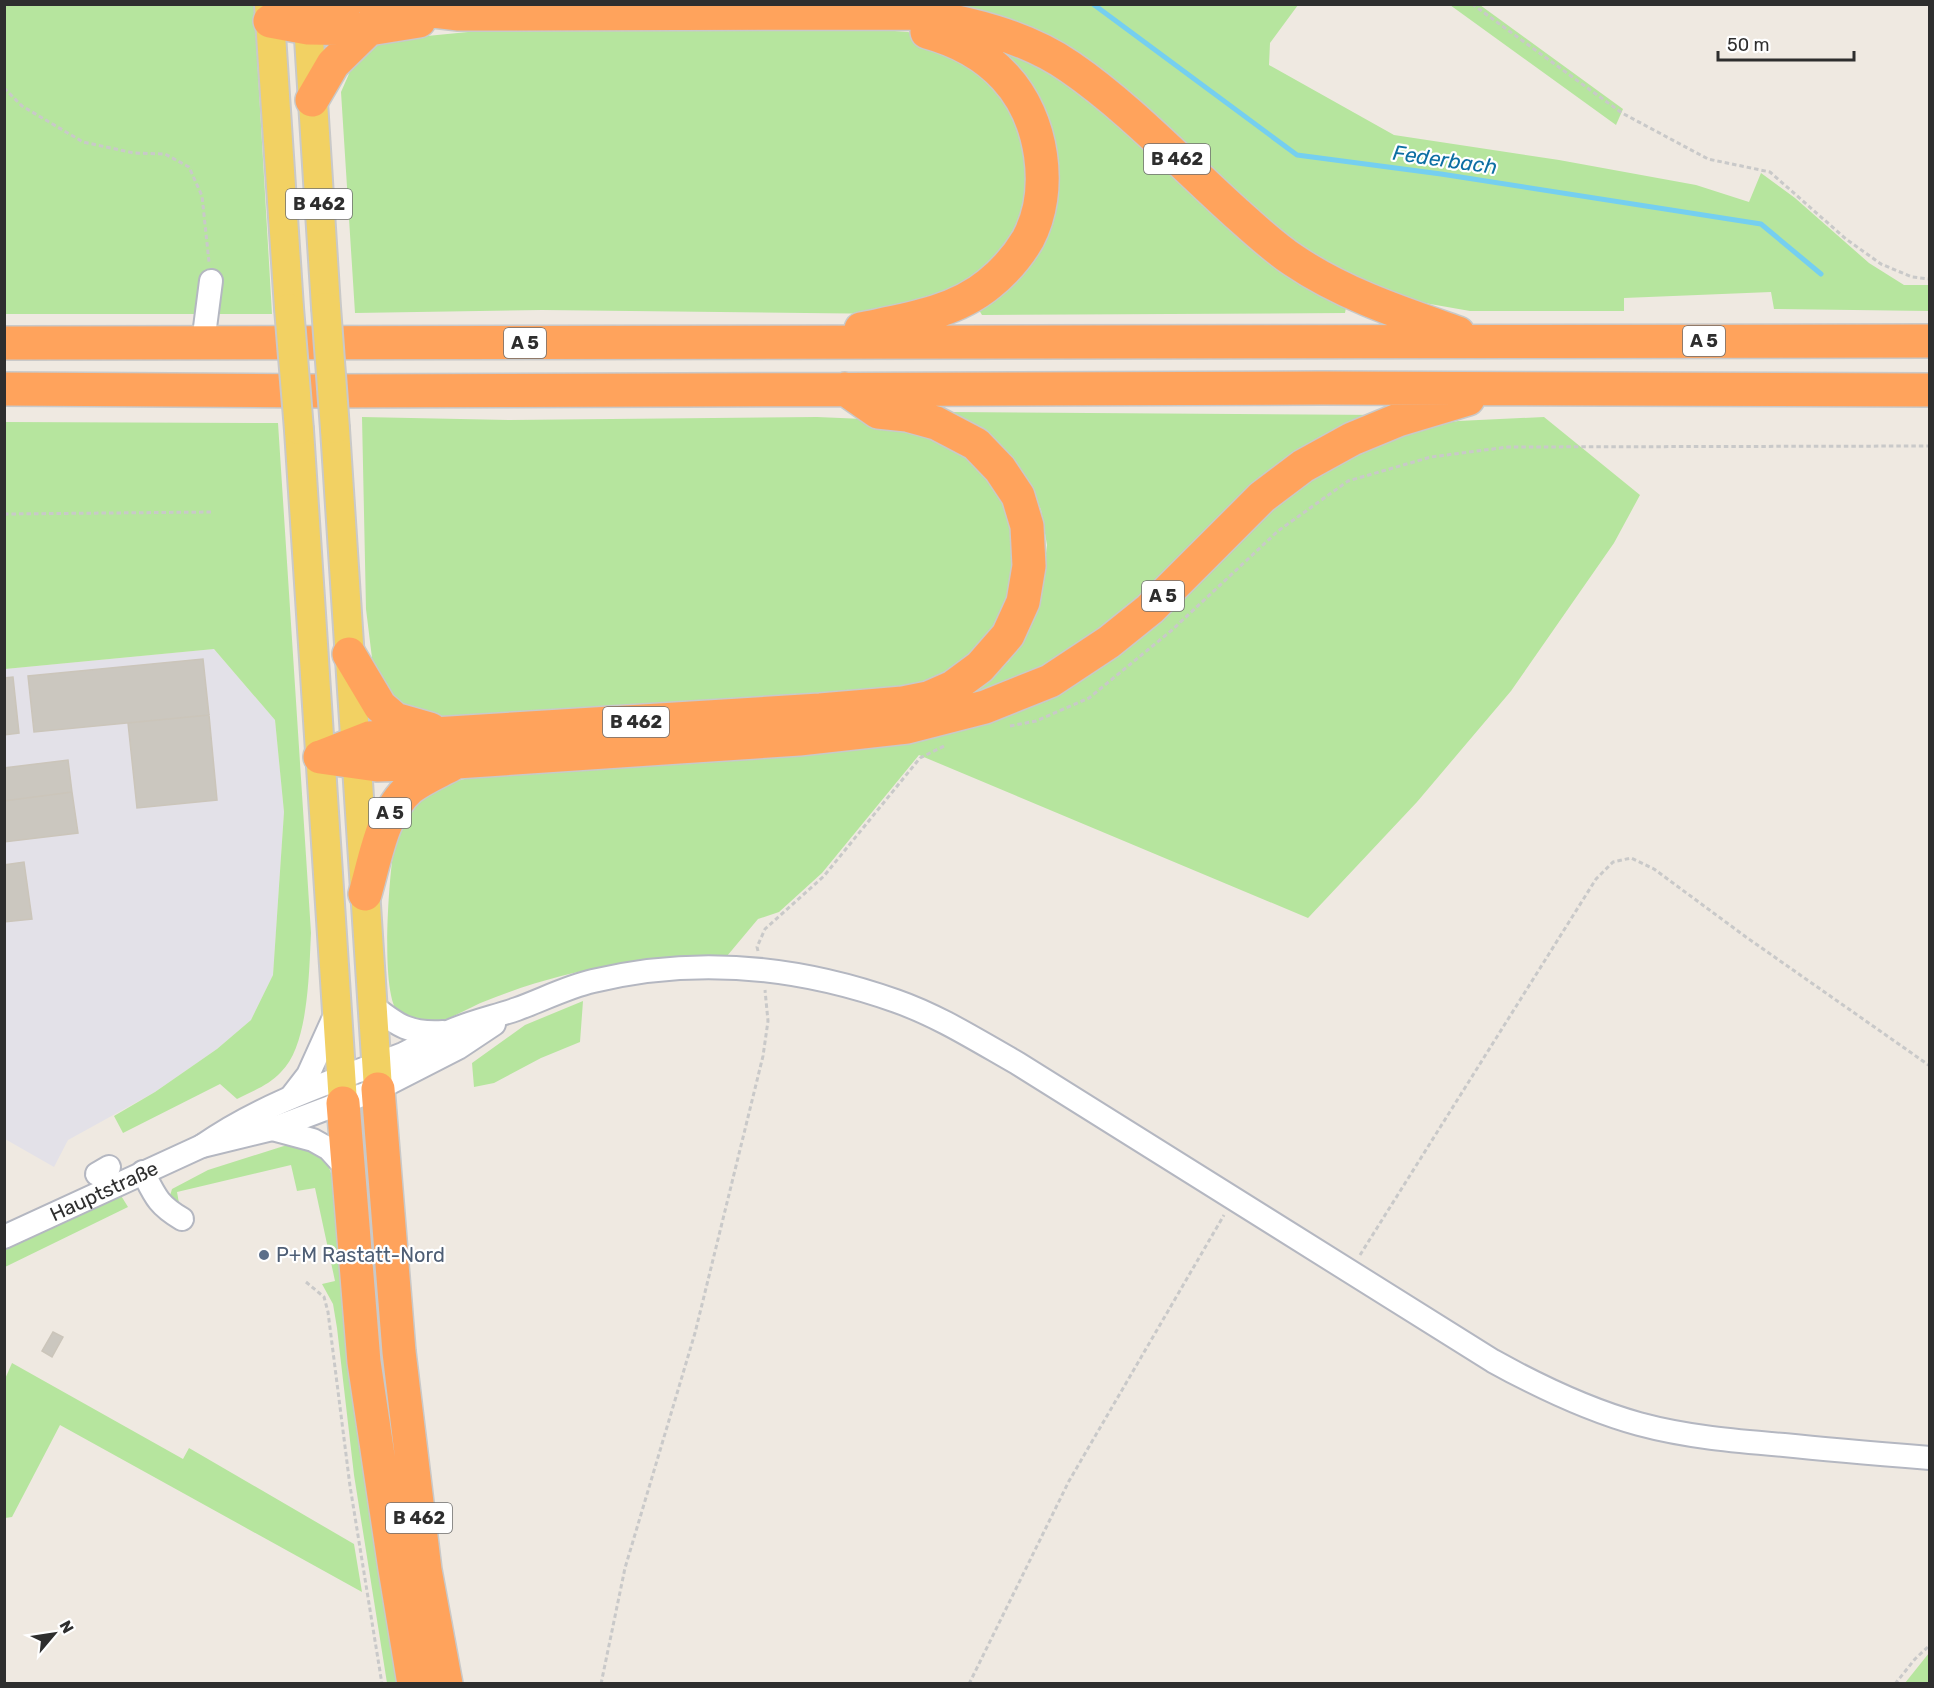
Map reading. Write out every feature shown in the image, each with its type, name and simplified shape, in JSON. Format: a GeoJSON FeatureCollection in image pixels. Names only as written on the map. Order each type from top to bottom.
{"type":"FeatureCollection","features":[{"type":"Feature","properties":{"kind":"highway"},"geometry":{"type":"LineString","coordinates":[[307,15],[345,4]]}},
{"type":"Feature","properties":{"kind":"highway"},"geometry":{"type":"LineString","coordinates":[[269,13],[371,17],[459,14],[834,14]]}},
{"type":"Feature","properties":{"kind":"highway","name":"B 462"},"geometry":{"type":"LineString","coordinates":[[834,14],[913,13],[965,23],[1023,42],[1070,66],[1119,105],[1258,232],[1293,260],[1343,290],[1479,341]]}},
{"type":"Feature","properties":{"kind":"highway","name":"A 5"},"geometry":{"type":"LineString","coordinates":[[798,342],[895,322],[954,306],[988,285],[1011,263],[1028,239],[1038,208],[1042,174],[1039,144],[1028,110],[1005,77],[974,51],[945,37],[904,26],[834,14]]}},
{"type":"Feature","properties":{"kind":"highway"},"geometry":{"type":"LineString","coordinates":[[312,100],[333,64],[371,17]]}},
{"type":"Feature","properties":{"kind":"highway","name":"A 5"},"geometry":{"type":"LineString","coordinates":[[4,343],[1929,341]]}},
{"type":"Feature","properties":{"kind":"highway","name":"A 5"},"geometry":{"type":"LineString","coordinates":[[4,389],[340,391],[1321,388],[1929,390]]}},
{"type":"Feature","properties":{"kind":"highway","name":"B 462"},"geometry":{"type":"LineString","coordinates":[[349,654],[380,706],[395,719],[414,726],[454,748],[903,703],[928,698],[953,687],[980,667],[1008,635],[1023,602],[1029,566],[1028,536],[1018,496],[1000,469],[976,444],[936,423],[907,415],[878,412],[845,389]]}},
{"type":"Feature","properties":{"kind":"highway","name":"A 5"},"geometry":{"type":"LineString","coordinates":[[355,753],[377,765],[454,748],[820,736],[907,727],[986,707],[1050,681],[1109,642],[1150,609],[1262,497],[1303,466],[1352,439],[1398,420],[1498,390]]}},
{"type":"Feature","properties":{"kind":"highway","name":"A 5"},"geometry":{"type":"LineString","coordinates":[[365,894],[389,816],[398,801],[454,748]]}},
{"type":"Feature","properties":{"kind":"highway"},"geometry":{"type":"LineString","coordinates":[[320,757],[355,753]]}},
{"type":"Feature","properties":{"kind":"highway","name":"B 462"},"geometry":{"type":"LineString","coordinates":[[377,1076],[399,1352],[425,1570],[446,1683]]}},
{"type":"Feature","properties":{"kind":"highway","name":"B 462"},"geometry":{"type":"LineString","coordinates":[[342,1090],[364,1362],[414,1683]]}},
{"type":"Feature","properties":{"kind":"main road","name":"B 462"},"geometry":{"type":"LineString","coordinates":[[269,13],[342,1090]]}},
{"type":"Feature","properties":{"kind":"main road","name":"B 462"},"geometry":{"type":"LineString","coordinates":[[307,15],[377,1076]]}},
{"type":"Feature","properties":{"kind":"street"},"geometry":{"type":"LineString","coordinates":[[203,343],[211,281]]}},
{"type":"Feature","properties":{"kind":"street"},"geometry":{"type":"LineString","coordinates":[[377,1076],[407,1052],[448,1032],[592,981],[653,970],[715,966],[759,968],[805,976],[896,1001],[948,1024],[1017,1063],[1493,1361],[1543,1388],[1589,1408],[1638,1424],[1721,1440],[1929,1458]]}},
{"type":"Feature","properties":{"kind":"street"},"geometry":{"type":"LineString","coordinates":[[373,1006],[398,1025],[411,1031],[448,1032]]}},
{"type":"Feature","properties":{"kind":"street"},"geometry":{"type":"LineString","coordinates":[[342,1090],[458,1048],[515,1010]]}},
{"type":"Feature","properties":{"kind":"street"},"geometry":{"type":"LineString","coordinates":[[291,1097],[308,1074],[337,1012]]}},
{"type":"Feature","properties":{"kind":"street","name":"Hauptstraße"},"geometry":{"type":"LineString","coordinates":[[202,1146],[236,1113],[291,1097],[342,1090]]}},
{"type":"Feature","properties":{"kind":"street","name":"Hauptstraße"},"geometry":{"type":"LineString","coordinates":[[4,1237],[202,1146],[272,1129],[342,1090]]}},
{"type":"Feature","properties":{"kind":"street"},"geometry":{"type":"LineString","coordinates":[[272,1129],[313,1140],[329,1149],[348,1171]]}},
{"type":"Feature","properties":{"kind":"street"},"geometry":{"type":"LineString","coordinates":[[143,1172],[157,1200],[182,1219]]}},
{"type":"Feature","properties":{"kind":"path"},"geometry":{"type":"LineString","coordinates":[[1472,4],[1622,112],[1708,159],[1770,172],[1846,238],[1881,264],[1912,277],[1929,279]]}},
{"type":"Feature","properties":{"kind":"path"},"geometry":{"type":"LineString","coordinates":[[4,88],[22,106],[82,142],[134,153],[165,154],[189,167],[202,196],[211,281]]}},
{"type":"Feature","properties":{"kind":"path"},"geometry":{"type":"LineString","coordinates":[[1004,728],[1036,720],[1089,698],[1172,630],[1278,531],[1348,481],[1431,457],[1508,447],[1929,446]]}},
{"type":"Feature","properties":{"kind":"path"},"geometry":{"type":"LineString","coordinates":[[4,514],[212,512]]}},
{"type":"Feature","properties":{"kind":"path"},"geometry":{"type":"LineString","coordinates":[[601,1683],[625,1568],[695,1333],[763,1056],[768,1021],[767,997],[759,968],[757,947],[765,929],[824,876],[920,758],[951,743]]}},
{"type":"Feature","properties":{"kind":"path"},"geometry":{"type":"LineString","coordinates":[[1349,1272],[1596,879],[1613,862],[1631,858],[1654,869],[1929,1066]]}},
{"type":"Feature","properties":{"kind":"path"},"geometry":{"type":"LineString","coordinates":[[969,1683],[1069,1481],[1234,1198]]}},
{"type":"Feature","properties":{"kind":"path"},"geometry":{"type":"LineString","coordinates":[[306,1282],[324,1297],[328,1312],[350,1486],[382,1683]]}},
{"type":"Feature","properties":{"kind":"path"},"geometry":{"type":"LineString","coordinates":[[1895,1683],[1929,1645]]}},
{"type":"Feature","properties":{"kind":"shaded area"},"geometry":{"type":"Polygon","coordinates":[[[214,649],[275,720],[284,812],[273,975],[251,1020],[217,1049],[155,1092],[68,1140],[54,1167],[5,1139],[5,669],[214,649]]]}},
{"type":"Feature","properties":{"kind":"green space"},"geometry":{"type":"Polygon","coordinates":[[[4,5],[254,5],[272,314],[5,314],[4,5]]]}},
{"type":"Feature","properties":{"kind":"green space"},"geometry":{"type":"Polygon","coordinates":[[[931,5],[1298,5],[1270,43],[1269,65],[1394,135],[1559,160],[1696,185],[1749,202],[1761,173],[1795,198],[1869,263],[1904,285],[1929,285],[1929,311],[1774,309],[1771,292],[1624,298],[1624,311],[1470,311],[1396,298],[1352,281],[1284,238],[1113,86],[931,5]]]}},
{"type":"Feature","properties":{"kind":"green space"},"geometry":{"type":"Polygon","coordinates":[[[1450,5],[1480,5],[1623,109],[1616,125],[1450,5]]]}},
{"type":"Feature","properties":{"kind":"green space"},"geometry":{"type":"Polygon","coordinates":[[[842,27],[908,32],[961,50],[1000,83],[1028,134],[1030,193],[1012,242],[981,278],[894,314],[542,310],[355,313],[341,92],[352,67],[369,45],[386,40],[468,32],[842,27]]]}},
{"type":"Feature","properties":{"kind":"green space"},"geometry":{"type":"Polygon","coordinates":[[[971,37],[1050,65],[1347,302],[1345,313],[982,315],[976,305],[1053,165],[971,37]]]}},
{"type":"Feature","properties":{"kind":"green space"},"geometry":{"type":"Polygon","coordinates":[[[950,412],[1383,415],[1052,668],[967,697],[1009,661],[1031,622],[1042,587],[1047,545],[1041,510],[1031,486],[950,412]]]}},
{"type":"Feature","properties":{"kind":"green space"},"geometry":{"type":"Polygon","coordinates":[[[362,417],[509,420],[817,417],[887,420],[974,454],[1017,518],[1019,575],[986,652],[932,686],[435,720],[409,714],[379,684],[372,658],[366,609],[362,417]]]}},
{"type":"Feature","properties":{"kind":"green space"},"geometry":{"type":"Polygon","coordinates":[[[1544,417],[1640,495],[1614,543],[1511,691],[1417,802],[1308,918],[919,755],[822,873],[779,912],[758,919],[727,956],[633,962],[572,973],[512,991],[434,1024],[402,1016],[395,1007],[390,991],[387,944],[394,850],[407,814],[413,806],[436,789],[472,777],[988,717],[1278,497],[1393,432],[1458,421],[1544,417]]]}},
{"type":"Feature","properties":{"kind":"green space"},"geometry":{"type":"Polygon","coordinates":[[[5,422],[278,423],[311,933],[308,987],[302,1026],[290,1060],[276,1077],[266,1084],[237,1099],[220,1084],[123,1133],[114,1116],[155,1092],[217,1049],[251,1020],[273,975],[284,812],[275,720],[214,649],[5,669],[5,422]]]}},
{"type":"Feature","properties":{"kind":"green space"},"geometry":{"type":"Polygon","coordinates":[[[583,1001],[580,1042],[541,1058],[494,1083],[474,1087],[472,1063],[525,1025],[583,1001]]]}},
{"type":"Feature","properties":{"kind":"green space"},"geometry":{"type":"Polygon","coordinates":[[[287,1145],[309,1148],[323,1158],[328,1165],[337,1196],[403,1683],[387,1683],[354,1475],[337,1328],[333,1304],[322,1284],[335,1281],[315,1188],[297,1191],[291,1165],[177,1192],[179,1203],[169,1199],[172,1189],[208,1170],[287,1145]]]}},
{"type":"Feature","properties":{"kind":"green space"},"geometry":{"type":"Polygon","coordinates":[[[120,1194],[128,1207],[5,1267],[5,1248],[120,1194]]]}},
{"type":"Feature","properties":{"kind":"green space"},"geometry":{"type":"Polygon","coordinates":[[[12,1363],[183,1459],[189,1448],[354,1544],[362,1592],[60,1425],[12,1517],[5,1518],[5,1379],[12,1363]]]}},
{"type":"Feature","properties":{"kind":"green space"},"geometry":{"type":"Polygon","coordinates":[[[1929,1653],[1929,1683],[1905,1683],[1929,1653]]]}},
{"type":"Feature","properties":{"kind":"building"},"geometry":{"type":"Polygon","coordinates":[[[203,659],[209,715],[34,732],[28,676],[203,659]]]}},
{"type":"Feature","properties":{"kind":"building"},"geometry":{"type":"Polygon","coordinates":[[[13,677],[19,733],[4,735],[4,678],[13,677]]]}},
{"type":"Feature","properties":{"kind":"building"},"geometry":{"type":"Polygon","coordinates":[[[209,715],[217,800],[137,808],[128,723],[209,715]]]}},
{"type":"Feature","properties":{"kind":"building"},"geometry":{"type":"Polygon","coordinates":[[[68,760],[72,792],[4,801],[4,768],[68,760]]]}},
{"type":"Feature","properties":{"kind":"building"},"geometry":{"type":"Polygon","coordinates":[[[72,792],[78,833],[4,842],[4,801],[72,792]]]}},
{"type":"Feature","properties":{"kind":"building"},"geometry":{"type":"Polygon","coordinates":[[[24,862],[32,919],[4,922],[4,865],[24,862]]]}},
{"type":"Feature","properties":{"kind":"building"},"geometry":{"type":"Polygon","coordinates":[[[53,1332],[63,1337],[52,1357],[42,1351],[53,1332]]]}},
{"type":"Feature","properties":{"kind":"waterway","name":"Federbach"},"geometry":{"type":"LineString","coordinates":[[1093,4],[1297,155],[1441,174],[1761,224],[1821,274]]}},
{"type":"Feature","properties":{"kind":"place","name":"P+M Rastatt-Nord"},"geometry":{"type":"Point","coordinates":[264,1255]}}]}
